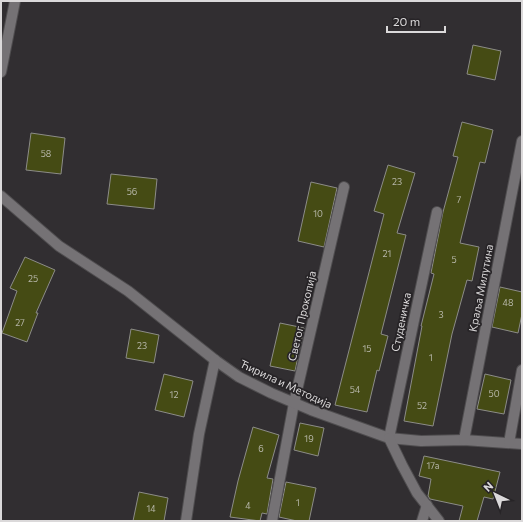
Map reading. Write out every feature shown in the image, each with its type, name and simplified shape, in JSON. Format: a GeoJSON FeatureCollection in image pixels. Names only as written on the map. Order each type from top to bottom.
{"type":"FeatureCollection","features":[{"type":"Feature","properties":{"kind":"street"},"geometry":{"type":"LineString","coordinates":[[1,72],[16,1]]}},
{"type":"Feature","properties":{"kind":"street","name":"Краља Милутина"},"geometry":{"type":"LineString","coordinates":[[464,440],[522,141]]}},
{"type":"Feature","properties":{"kind":"street","name":"Светог Прокопија"},"geometry":{"type":"LineString","coordinates":[[272,521],[294,403],[344,187]]}},
{"type":"Feature","properties":{"kind":"street","name":"Ћирила и Методија"},"geometry":{"type":"LineString","coordinates":[[1,196],[59,246],[128,291],[214,360],[240,376],[294,403],[389,438],[421,441],[464,440],[522,444]]}},
{"type":"Feature","properties":{"kind":"street","name":"Студеничка"},"geometry":{"type":"LineString","coordinates":[[389,438],[437,212]]}},
{"type":"Feature","properties":{"kind":"street"},"geometry":{"type":"LineString","coordinates":[[186,521],[200,427],[214,360]]}},
{"type":"Feature","properties":{"kind":"street"},"geometry":{"type":"LineString","coordinates":[[509,443],[522,370]]}},
{"type":"Feature","properties":{"kind":"street"},"geometry":{"type":"LineString","coordinates":[[389,438],[417,493],[439,521]]}},
{"type":"Feature","properties":{"kind":"street"},"geometry":{"type":"LineString","coordinates":[[422,521],[427,506]]}},
{"type":"Feature","properties":{"kind":"building"},"geometry":{"type":"Polygon","coordinates":[[[473,45],[501,51],[495,80],[467,74],[473,45]]]}},
{"type":"Feature","properties":{"kind":"building"},"geometry":{"type":"Polygon","coordinates":[[[462,122],[493,130],[485,163],[480,162],[460,243],[479,247],[472,281],[467,280],[452,334],[433,426],[404,421],[421,326],[434,274],[431,273],[443,212],[458,157],[453,156],[462,122]]]}},
{"type":"Feature","properties":{"kind":"building"},"geometry":{"type":"Polygon","coordinates":[[[31,133],[65,138],[61,174],[26,170],[31,133]]]}},
{"type":"Feature","properties":{"kind":"building"},"geometry":{"type":"Polygon","coordinates":[[[388,165],[415,173],[397,233],[406,235],[381,334],[388,336],[379,371],[377,370],[367,412],[335,405],[384,214],[374,211],[388,165]]]}},
{"type":"Feature","properties":{"kind":"building"},"geometry":{"type":"Polygon","coordinates":[[[111,174],[157,179],[154,209],[107,204],[111,174]]]}},
{"type":"Feature","properties":{"kind":"building"},"geometry":{"type":"Polygon","coordinates":[[[311,182],[337,188],[324,247],[298,241],[311,182]]]}},
{"type":"Feature","properties":{"kind":"building"},"geometry":{"type":"Polygon","coordinates":[[[25,257],[55,270],[36,313],[38,313],[27,342],[2,333],[17,291],[10,288],[25,257]]]}},
{"type":"Feature","properties":{"kind":"building"},"geometry":{"type":"Polygon","coordinates":[[[500,287],[522,292],[522,314],[518,333],[492,327],[500,287]]]}},
{"type":"Feature","properties":{"kind":"building"},"geometry":{"type":"Polygon","coordinates":[[[280,323],[304,328],[295,371],[270,366],[280,323]]]}},
{"type":"Feature","properties":{"kind":"building"},"geometry":{"type":"Polygon","coordinates":[[[131,329],[159,335],[154,363],[126,358],[131,329]]]}},
{"type":"Feature","properties":{"kind":"building"},"geometry":{"type":"Polygon","coordinates":[[[164,374],[193,381],[184,417],[155,410],[164,374]]]}},
{"type":"Feature","properties":{"kind":"building"},"geometry":{"type":"Polygon","coordinates":[[[485,374],[511,380],[504,414],[477,409],[485,374]]]}},
{"type":"Feature","properties":{"kind":"building"},"geometry":{"type":"Polygon","coordinates":[[[300,423],[324,428],[318,456],[294,450],[300,423]]]}},
{"type":"Feature","properties":{"kind":"building"},"geometry":{"type":"Polygon","coordinates":[[[253,427],[279,435],[267,478],[273,479],[267,514],[262,513],[260,521],[230,517],[253,427]]]}},
{"type":"Feature","properties":{"kind":"building"},"geometry":{"type":"Polygon","coordinates":[[[424,456],[500,472],[493,499],[484,497],[477,521],[459,521],[463,506],[430,499],[428,496],[431,479],[419,476],[424,456]]]}},
{"type":"Feature","properties":{"kind":"building"},"geometry":{"type":"Polygon","coordinates":[[[286,482],[316,488],[309,521],[297,521],[279,517],[286,482]]]}},
{"type":"Feature","properties":{"kind":"building"},"geometry":{"type":"Polygon","coordinates":[[[139,492],[168,498],[164,521],[133,521],[139,492]]]}}]}
